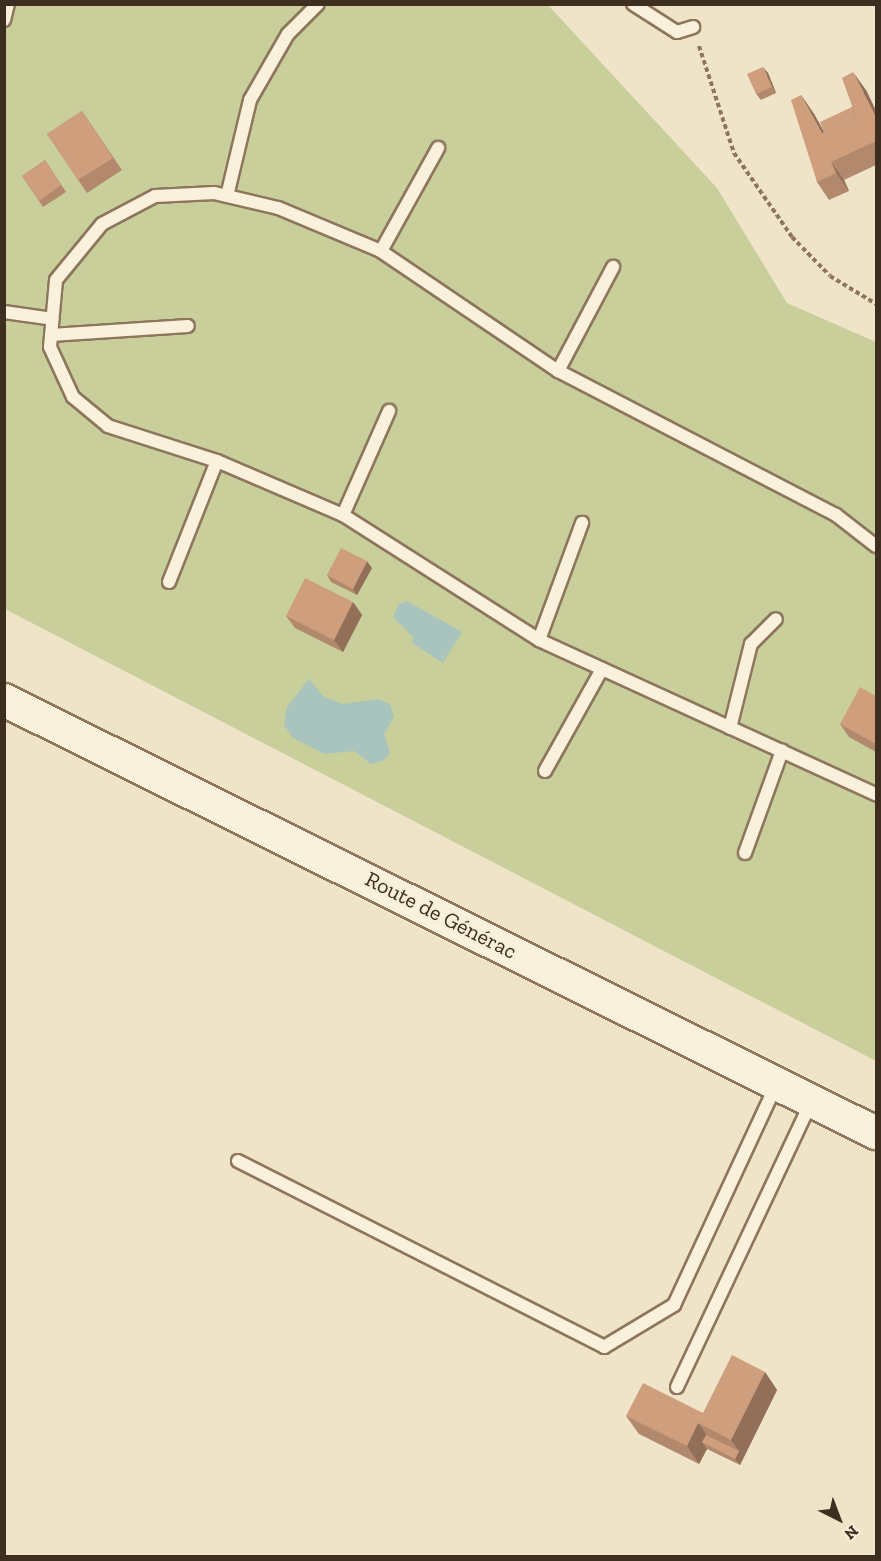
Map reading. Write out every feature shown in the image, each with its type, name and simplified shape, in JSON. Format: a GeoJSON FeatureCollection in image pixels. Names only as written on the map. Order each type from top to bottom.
{"type":"FeatureCollection","features":[{"type":"Feature","properties":{"kind":"street","name":"Route de Générac"},"geometry":{"type":"LineString","coordinates":[[4,700],[876,1133]]}},
{"type":"Feature","properties":{"kind":"lane"},"geometry":{"type":"LineString","coordinates":[[4,20],[8,4]]}},
{"type":"Feature","properties":{"kind":"lane"},"geometry":{"type":"LineString","coordinates":[[227,196],[250,100],[288,34],[318,4]]}},
{"type":"Feature","properties":{"kind":"lane"},"geometry":{"type":"LineString","coordinates":[[633,4],[677,32],[693,27]]}},
{"type":"Feature","properties":{"kind":"lane"},"geometry":{"type":"LineString","coordinates":[[381,251],[438,148]]}},
{"type":"Feature","properties":{"kind":"lane"},"geometry":{"type":"LineString","coordinates":[[876,546],[836,515],[558,371],[381,251],[278,208],[227,196],[155,196],[102,225],[56,280],[50,347],[74,397],[108,426],[217,461],[343,515],[539,640],[876,794]]}},
{"type":"Feature","properties":{"kind":"lane"},"geometry":{"type":"LineString","coordinates":[[558,371],[613,267]]}},
{"type":"Feature","properties":{"kind":"lane"},"geometry":{"type":"LineString","coordinates":[[4,312],[52,319]]}},
{"type":"Feature","properties":{"kind":"lane"},"geometry":{"type":"LineString","coordinates":[[51,335],[188,326]]}},
{"type":"Feature","properties":{"kind":"lane"},"geometry":{"type":"LineString","coordinates":[[343,515],[389,411]]}},
{"type":"Feature","properties":{"kind":"lane"},"geometry":{"type":"LineString","coordinates":[[169,582],[217,461]]}},
{"type":"Feature","properties":{"kind":"lane"},"geometry":{"type":"LineString","coordinates":[[539,640],[582,524]]}},
{"type":"Feature","properties":{"kind":"lane"},"geometry":{"type":"LineString","coordinates":[[730,728],[751,644],[776,619]]}},
{"type":"Feature","properties":{"kind":"lane"},"geometry":{"type":"LineString","coordinates":[[545,771],[602,669]]}},
{"type":"Feature","properties":{"kind":"lane"},"geometry":{"type":"LineString","coordinates":[[745,853],[782,751]]}},
{"type":"Feature","properties":{"kind":"lane"},"geometry":{"type":"LineString","coordinates":[[238,1161],[604,1347],[674,1305],[777,1084]]}},
{"type":"Feature","properties":{"kind":"lane"},"geometry":{"type":"LineString","coordinates":[[677,1387],[811,1101]]}},
{"type":"Feature","properties":{"kind":"path"},"geometry":{"type":"LineString","coordinates":[[693,27],[734,153],[792,237],[830,276],[876,304]]}},
{"type":"Feature","properties":{"kind":"green space"},"geometry":{"type":"Polygon","coordinates":[[[4,5],[548,5],[717,188],[787,303],[876,342],[876,1061],[5,609],[4,5]]]}},
{"type":"Feature","properties":{"kind":"water"},"geometry":{"type":"Polygon","coordinates":[[[407,601],[462,632],[443,663],[412,643],[413,637],[393,617],[398,605],[407,601]]]}},
{"type":"Feature","properties":{"kind":"water"},"geometry":{"type":"Polygon","coordinates":[[[309,679],[323,696],[343,704],[378,699],[390,704],[394,717],[384,734],[390,753],[383,761],[371,764],[354,751],[324,754],[293,738],[284,725],[287,707],[309,679]]]}},
{"type":"Feature","properties":{"kind":"building"},"geometry":{"type":"Polygon","coordinates":[[[763,67],[772,87],[756,94],[747,74],[763,67]]]}},
{"type":"Feature","properties":{"kind":"building"},"geometry":{"type":"Polygon","coordinates":[[[853,72],[876,117],[876,141],[831,162],[836,173],[817,182],[791,100],[801,95],[822,133],[856,117],[842,78],[853,72]]]}},
{"type":"Feature","properties":{"kind":"building"},"geometry":{"type":"Polygon","coordinates":[[[852,107],[856,117],[824,132],[820,122],[852,107]]]}},
{"type":"Feature","properties":{"kind":"building"},"geometry":{"type":"Polygon","coordinates":[[[82,111],[113,158],[78,180],[47,134],[82,111]]]}},
{"type":"Feature","properties":{"kind":"building"},"geometry":{"type":"Polygon","coordinates":[[[45,160],[61,185],[39,201],[22,176],[45,160]]]}},
{"type":"Feature","properties":{"kind":"building"},"geometry":{"type":"Polygon","coordinates":[[[341,548],[367,561],[353,589],[327,575],[341,548]]]}},
{"type":"Feature","properties":{"kind":"building"},"geometry":{"type":"Polygon","coordinates":[[[305,578],[353,602],[334,640],[286,616],[305,578]]]}},
{"type":"Feature","properties":{"kind":"building"},"geometry":{"type":"Polygon","coordinates":[[[860,687],[876,696],[876,744],[840,724],[860,687]]]}},
{"type":"Feature","properties":{"kind":"building"},"geometry":{"type":"Polygon","coordinates":[[[732,1355],[765,1372],[731,1440],[698,1423],[687,1446],[626,1416],[643,1383],[703,1413],[732,1355]]]}},
{"type":"Feature","properties":{"kind":"building"},"geometry":{"type":"Polygon","coordinates":[[[706,1435],[739,1451],[735,1459],[702,1442],[706,1435]]]}}]}
